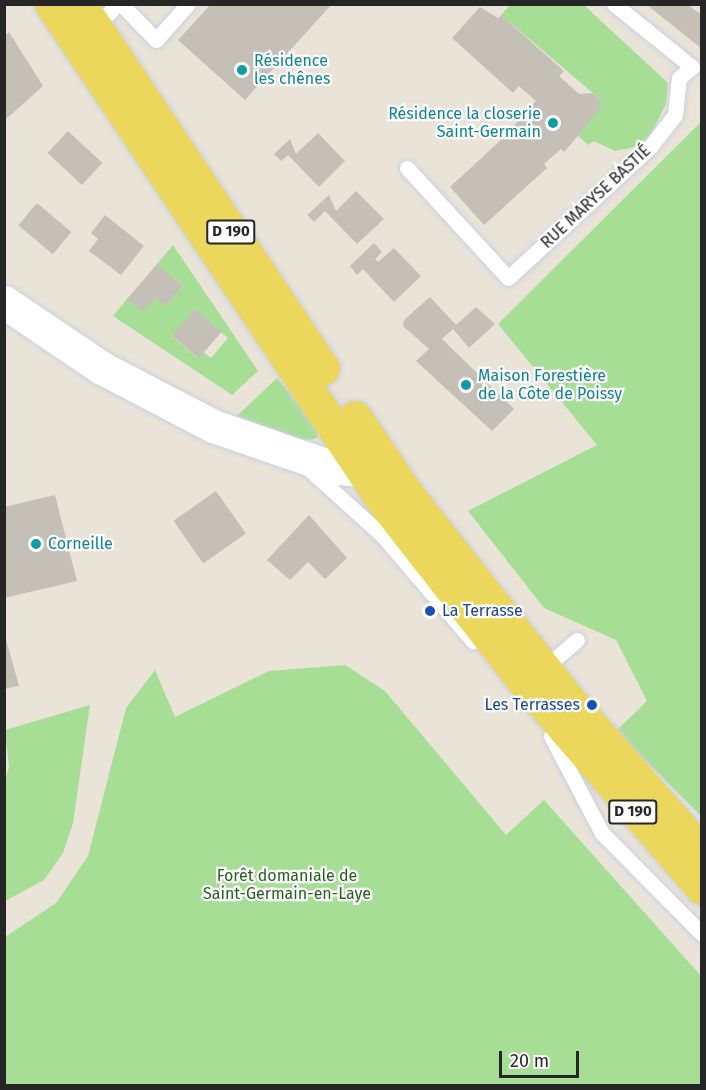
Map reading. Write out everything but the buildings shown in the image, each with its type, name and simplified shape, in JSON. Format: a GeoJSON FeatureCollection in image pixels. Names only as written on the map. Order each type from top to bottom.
{"type":"FeatureCollection","features":[{"type":"Feature","properties":{"kind":"main road","name":"D 190"},"geometry":{"type":"LineString","coordinates":[[86,9],[338,433],[373,465],[406,532],[534,676]]}},
{"type":"Feature","properties":{"kind":"main road","name":"D 190"},"geometry":{"type":"LineString","coordinates":[[86,9],[373,465],[534,676],[553,712],[702,888]]}},
{"type":"Feature","properties":{"kind":"main road","name":"D 190"},"geometry":{"type":"LineString","coordinates":[[553,712],[702,852]]}},
{"type":"Feature","properties":{"kind":"street"},"geometry":{"type":"LineString","coordinates":[[4,302],[134,386],[213,426],[288,454],[335,468],[373,465]]}},
{"type":"Feature","properties":{"kind":"lane"},"geometry":{"type":"LineString","coordinates":[[86,9],[156,40],[188,4]]}},
{"type":"Feature","properties":{"kind":"lane","name":"RUE MARYSE BASTIÉ"},"geometry":{"type":"LineString","coordinates":[[407,168],[508,278],[649,148],[675,115],[680,78],[692,67],[614,4]]}},
{"type":"Feature","properties":{"kind":"lane"},"geometry":{"type":"LineString","coordinates":[[288,454],[339,493],[415,575],[486,657],[553,712],[563,751],[602,833],[702,934]]}},
{"type":"Feature","properties":{"kind":"lane","name":"D 190"},"geometry":{"type":"LineString","coordinates":[[406,532],[415,575]]}},
{"type":"Feature","properties":{"kind":"lane"},"geometry":{"type":"LineString","coordinates":[[486,657],[534,676],[577,640]]}},
{"type":"Feature","properties":{"kind":"green space"},"geometry":{"type":"Polygon","coordinates":[[[510,5],[584,5],[668,83],[666,104],[650,136],[639,146],[615,151],[594,141],[588,145],[578,136],[600,99],[501,15],[510,5]]]}},
{"type":"Feature","properties":{"kind":"green space"},"geometry":{"type":"Polygon","coordinates":[[[701,122],[701,816],[616,731],[647,701],[616,640],[544,608],[468,511],[597,445],[498,324],[701,122]]]}},
{"type":"Feature","properties":{"kind":"green space"},"geometry":{"type":"Polygon","coordinates":[[[173,245],[258,371],[232,395],[113,316],[127,299],[155,297],[165,306],[183,286],[157,264],[173,245]],[[195,309],[172,336],[197,358],[203,352],[211,358],[228,338],[195,309]]]}},
{"type":"Feature","properties":{"kind":"green space"},"geometry":{"type":"Polygon","coordinates":[[[277,378],[318,427],[317,438],[303,441],[237,416],[277,378]]]}},
{"type":"Feature","properties":{"kind":"green space","name":"Forêt domaniale de Saint-Germain-en-Laye"},"geometry":{"type":"Polygon","coordinates":[[[345,665],[385,691],[506,835],[544,800],[701,976],[701,1085],[5,1085],[5,937],[56,903],[88,856],[126,708],[155,670],[175,717],[269,671],[345,665]]]}},
{"type":"Feature","properties":{"kind":"green space"},"geometry":{"type":"Polygon","coordinates":[[[90,705],[73,823],[63,853],[44,880],[5,901],[4,785],[9,767],[5,730],[90,705]]]}},
{"type":"Feature","properties":{"kind":"place","name":"Résidence les chênes"},"geometry":{"type":"Point","coordinates":[242,70]}},
{"type":"Feature","properties":{"kind":"place","name":"Résidence la closerie Saint-Germain"},"geometry":{"type":"Point","coordinates":[553,123]}},
{"type":"Feature","properties":{"kind":"place","name":"Maison Forestière de la Côte de Poissy"},"geometry":{"type":"Point","coordinates":[466,385]}},
{"type":"Feature","properties":{"kind":"place","name":"Corneille"},"geometry":{"type":"Point","coordinates":[36,544]}},
{"type":"Feature","properties":{"kind":"place","name":"La Terrasse"},"geometry":{"type":"Point","coordinates":[430,611]}},
{"type":"Feature","properties":{"kind":"place","name":"Les Terrasses"},"geometry":{"type":"Point","coordinates":[592,705]}}]}
